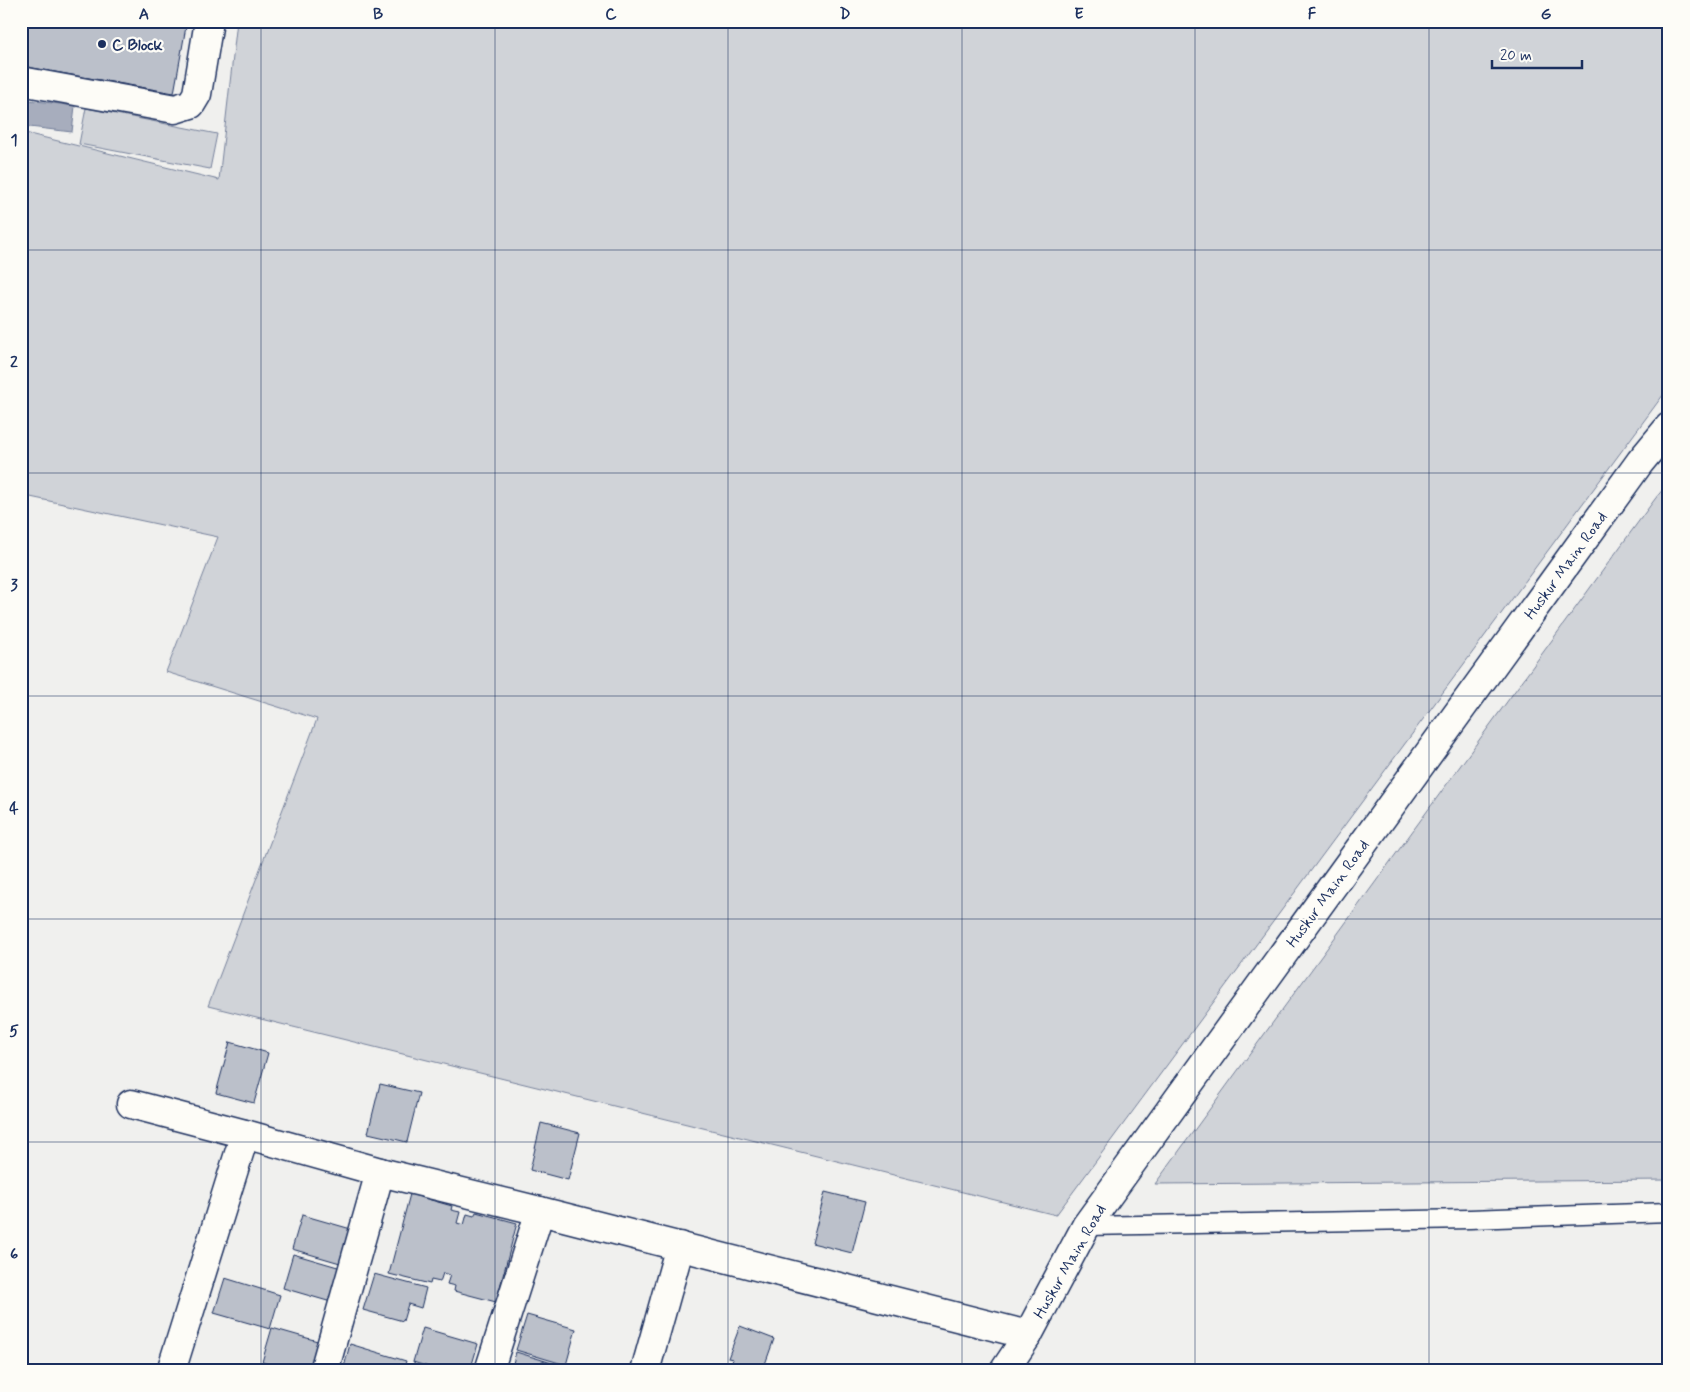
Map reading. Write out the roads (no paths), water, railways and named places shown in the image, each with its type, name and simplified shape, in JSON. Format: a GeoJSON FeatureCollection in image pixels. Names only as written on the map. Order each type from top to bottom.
{"type":"FeatureCollection","features":[{"type":"Feature","properties":{"kind":"street"},"geometry":{"type":"LineString","coordinates":[[21,81],[175,110],[191,104],[197,94],[209,21]]}},
{"type":"Feature","properties":{"kind":"street","name":"Huskur Main Road"},"geometry":{"type":"LineString","coordinates":[[1004,1371],[1028,1335],[1086,1226],[1634,470],[1669,427]]}},
{"type":"Feature","properties":{"kind":"street"},"geometry":{"type":"LineString","coordinates":[[130,1104],[380,1172],[1028,1335]]}},
{"type":"Feature","properties":{"kind":"street"},"geometry":{"type":"LineString","coordinates":[[171,1371],[245,1134]]}},
{"type":"Feature","properties":{"kind":"street"},"geometry":{"type":"LineString","coordinates":[[324,1371],[380,1172]]}},
{"type":"Feature","properties":{"kind":"street"},"geometry":{"type":"LineString","coordinates":[[489,1371],[540,1211]]}},
{"type":"Feature","properties":{"kind":"street"},"geometry":{"type":"LineString","coordinates":[[645,1371],[680,1246]]}},
{"type":"Feature","properties":{"kind":"lane"},"geometry":{"type":"LineString","coordinates":[[1086,1226],[1470,1219],[1669,1212]]}},
{"type":"Feature","properties":{"kind":"water"},"geometry":{"type":"Polygon","coordinates":[[[21,99],[75,106],[72,132],[21,126],[21,99]]]}},
{"type":"Feature","properties":{"kind":"place","name":"C Block"},"geometry":{"type":"Point","coordinates":[102,44]}}]}
